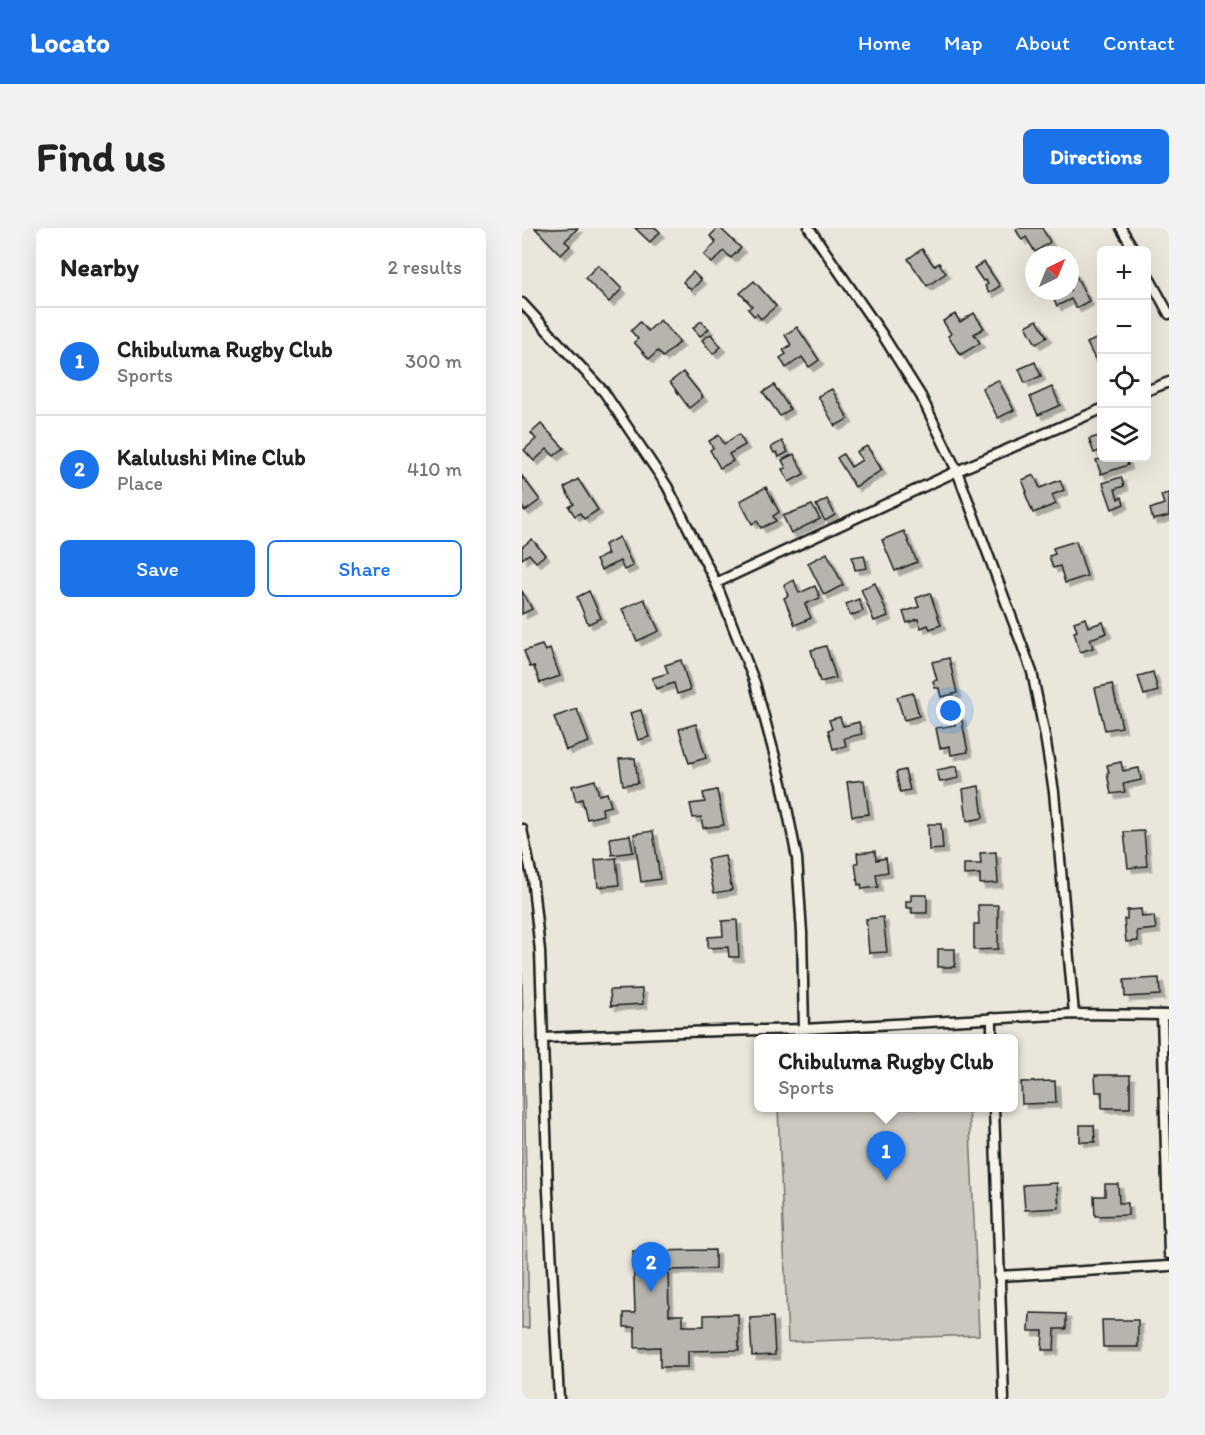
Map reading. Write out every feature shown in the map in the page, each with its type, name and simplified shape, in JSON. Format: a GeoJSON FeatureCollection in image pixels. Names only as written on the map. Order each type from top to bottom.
{"type":"FeatureCollection","features":[{"type":"Feature","properties":{"kind":"street"},"geometry":{"type":"LineString","coordinates":[[809,228],[882,334],[921,396],[957,471],[1032,672],[1054,792],[1074,1014]]}},
{"type":"Feature","properties":{"kind":"street"},"geometry":{"type":"LineString","coordinates":[[1121,228],[1132,246]]}},
{"type":"Feature","properties":{"kind":"street"},"geometry":{"type":"LineString","coordinates":[[1151,281],[1169,314]]}},
{"type":"Feature","properties":{"kind":"street"},"geometry":{"type":"LineString","coordinates":[[522,303],[604,392],[667,486],[716,583],[754,683],[782,783],[793,837],[797,858],[802,933],[804,1029]]}},
{"type":"Feature","properties":{"kind":"street"},"geometry":{"type":"LineString","coordinates":[[1151,389],[1169,382]]}},
{"type":"Feature","properties":{"kind":"street"},"geometry":{"type":"LineString","coordinates":[[716,583],[957,471],[1097,411]]}},
{"type":"Feature","properties":{"kind":"street"},"geometry":{"type":"LineString","coordinates":[[522,829],[532,877],[540,951],[548,1191],[559,1399]]}},
{"type":"Feature","properties":{"kind":"street"},"geometry":{"type":"LineString","coordinates":[[543,1038],[804,1029],[1074,1014],[1165,1015],[1169,1254]]}},
{"type":"Feature","properties":{"kind":"street"},"geometry":{"type":"LineString","coordinates":[[992,1018],[993,1034]]}},
{"type":"Feature","properties":{"kind":"street"},"geometry":{"type":"LineString","coordinates":[[994,1112],[1004,1399]]}},
{"type":"Feature","properties":{"kind":"street"},"geometry":{"type":"LineString","coordinates":[[999,1276],[1169,1266]]}},
{"type":"Feature","properties":{"kind":"shaded area"},"geometry":{"type":"Polygon","coordinates":[[[522,973],[529,1328],[522,1328],[522,973]]]}},
{"type":"Feature","properties":{"kind":"shaded area"},"geometry":{"type":"Polygon","coordinates":[[[778,1112],[969,1112],[979,1335],[788,1342],[778,1112]]]}},
{"type":"Feature","properties":{"kind":"building"},"geometry":{"type":"Polygon","coordinates":[[[535,228],[578,228],[565,241],[570,246],[561,255],[535,228]]]}},
{"type":"Feature","properties":{"kind":"building"},"geometry":{"type":"Polygon","coordinates":[[[635,228],[656,228],[660,232],[650,242],[635,228]]]}},
{"type":"Feature","properties":{"kind":"building"},"geometry":{"type":"Polygon","coordinates":[[[718,228],[741,248],[731,258],[724,251],[712,263],[704,255],[716,242],[710,236],[718,228]]]}},
{"type":"Feature","properties":{"kind":"building"},"geometry":{"type":"Polygon","coordinates":[[[1042,228],[1050,242],[1044,246],[1031,246],[1026,237],[1022,240],[1016,230],[1042,228]]]}},
{"type":"Feature","properties":{"kind":"building"},"geometry":{"type":"Polygon","coordinates":[[[922,249],[934,266],[939,263],[946,273],[927,286],[908,259],[922,249]]]}},
{"type":"Feature","properties":{"kind":"building"},"geometry":{"type":"Polygon","coordinates":[[[984,262],[1000,286],[989,293],[985,286],[988,284],[986,280],[983,281],[974,268],[984,262]]]}},
{"type":"Feature","properties":{"kind":"building"},"geometry":{"type":"Polygon","coordinates":[[[598,265],[622,289],[609,302],[585,278],[598,265]]]}},
{"type":"Feature","properties":{"kind":"building"},"geometry":{"type":"Polygon","coordinates":[[[693,272],[701,280],[691,290],[683,282],[693,272]]]}},
{"type":"Feature","properties":{"kind":"building"},"geometry":{"type":"Polygon","coordinates":[[[754,281],[776,306],[761,319],[757,314],[754,316],[748,309],[752,306],[740,293],[754,281]]]}},
{"type":"Feature","properties":{"kind":"building"},"geometry":{"type":"Polygon","coordinates":[[[1079,282],[1089,301],[1076,308],[1072,300],[1079,300],[1079,282]]]}},
{"type":"Feature","properties":{"kind":"building"},"geometry":{"type":"Polygon","coordinates":[[[1054,300],[1069,300],[1057,306],[1054,300]]]}},
{"type":"Feature","properties":{"kind":"building"},"geometry":{"type":"Polygon","coordinates":[[[974,313],[984,328],[974,334],[980,343],[960,355],[948,336],[951,334],[943,321],[955,314],[960,322],[974,313]]]}},
{"type":"Feature","properties":{"kind":"building"},"geometry":{"type":"Polygon","coordinates":[[[660,320],[680,342],[663,357],[658,351],[649,359],[634,342],[638,339],[631,331],[640,322],[648,331],[660,320]]]}},
{"type":"Feature","properties":{"kind":"building"},"geometry":{"type":"Polygon","coordinates":[[[1037,320],[1047,337],[1036,344],[1026,326],[1037,320]]]}},
{"type":"Feature","properties":{"kind":"building"},"geometry":{"type":"Polygon","coordinates":[[[701,321],[709,329],[700,336],[693,328],[701,321]]]}},
{"type":"Feature","properties":{"kind":"building"},"geometry":{"type":"Polygon","coordinates":[[[797,327],[819,360],[809,367],[802,357],[786,368],[780,358],[786,354],[783,350],[791,345],[785,335],[797,327]]]}},
{"type":"Feature","properties":{"kind":"building"},"geometry":{"type":"Polygon","coordinates":[[[711,334],[721,347],[713,354],[702,340],[711,334]]]}},
{"type":"Feature","properties":{"kind":"building"},"geometry":{"type":"Polygon","coordinates":[[[1097,338],[1097,363],[1087,343],[1097,338]]]}},
{"type":"Feature","properties":{"kind":"building"},"geometry":{"type":"Polygon","coordinates":[[[1035,362],[1041,376],[1025,383],[1019,369],[1035,362]]]}},
{"type":"Feature","properties":{"kind":"building"},"geometry":{"type":"Polygon","coordinates":[[[683,372],[703,397],[689,408],[670,382],[683,372]]]}},
{"type":"Feature","properties":{"kind":"building"},"geometry":{"type":"Polygon","coordinates":[[[998,380],[1014,410],[998,418],[982,388],[998,380]]]}},
{"type":"Feature","properties":{"kind":"building"},"geometry":{"type":"Polygon","coordinates":[[[774,385],[790,409],[780,416],[763,392],[774,385]]]}},
{"type":"Feature","properties":{"kind":"building"},"geometry":{"type":"Polygon","coordinates":[[[1052,387],[1060,405],[1038,415],[1030,397],[1052,387]]]}},
{"type":"Feature","properties":{"kind":"building"},"geometry":{"type":"Polygon","coordinates":[[[832,389],[848,419],[835,426],[818,396],[832,389]]]}},
{"type":"Feature","properties":{"kind":"building"},"geometry":{"type":"Polygon","coordinates":[[[541,424],[564,448],[554,456],[547,449],[534,461],[524,450],[536,439],[531,433],[541,424]]]}},
{"type":"Feature","properties":{"kind":"building"},"geometry":{"type":"Polygon","coordinates":[[[739,434],[745,445],[729,454],[733,461],[720,468],[710,450],[713,448],[709,441],[719,435],[724,444],[739,434]]]}},
{"type":"Feature","properties":{"kind":"building"},"geometry":{"type":"Polygon","coordinates":[[[1097,437],[1097,452],[1094,453],[1089,439],[1097,437]]]}},
{"type":"Feature","properties":{"kind":"building"},"geometry":{"type":"Polygon","coordinates":[[[782,441],[788,452],[779,457],[771,447],[782,441]]]}},
{"type":"Feature","properties":{"kind":"building"},"geometry":{"type":"Polygon","coordinates":[[[867,446],[882,470],[855,487],[837,458],[843,454],[851,467],[862,460],[856,452],[867,446]]]}},
{"type":"Feature","properties":{"kind":"building"},"geometry":{"type":"Polygon","coordinates":[[[794,454],[804,474],[789,482],[782,469],[786,468],[782,460],[794,454]]]}},
{"type":"Feature","properties":{"kind":"building"},"geometry":{"type":"Polygon","coordinates":[[[1096,460],[1097,462],[1127,462],[1128,465],[1101,474],[1096,460]]]}},
{"type":"Feature","properties":{"kind":"building"},"geometry":{"type":"Polygon","coordinates":[[[1034,475],[1040,488],[1060,480],[1064,490],[1052,495],[1056,504],[1033,513],[1022,480],[1034,475]]]}},
{"type":"Feature","properties":{"kind":"building"},"geometry":{"type":"Polygon","coordinates":[[[522,476],[540,500],[525,511],[522,507],[522,476]]]}},
{"type":"Feature","properties":{"kind":"building"},"geometry":{"type":"Polygon","coordinates":[[[1121,477],[1124,486],[1115,489],[1118,499],[1122,497],[1124,504],[1112,509],[1103,483],[1121,477]]]}},
{"type":"Feature","properties":{"kind":"building"},"geometry":{"type":"Polygon","coordinates":[[[578,479],[598,510],[584,519],[580,513],[575,516],[569,507],[574,504],[564,488],[578,479]]]}},
{"type":"Feature","properties":{"kind":"building"},"geometry":{"type":"Polygon","coordinates":[[[766,487],[779,512],[773,516],[776,521],[761,528],[757,521],[752,524],[740,501],[766,487]]]}},
{"type":"Feature","properties":{"kind":"building"},"geometry":{"type":"Polygon","coordinates":[[[1169,493],[1169,516],[1153,520],[1150,509],[1164,504],[1161,495],[1169,493]]]}},
{"type":"Feature","properties":{"kind":"building"},"geometry":{"type":"Polygon","coordinates":[[[827,499],[835,515],[825,521],[816,505],[827,499]]]}},
{"type":"Feature","properties":{"kind":"building"},"geometry":{"type":"Polygon","coordinates":[[[812,505],[820,519],[791,533],[783,516],[812,505]]]}},
{"type":"Feature","properties":{"kind":"building"},"geometry":{"type":"Polygon","coordinates":[[[904,531],[917,562],[895,571],[882,540],[904,531]]]}},
{"type":"Feature","properties":{"kind":"building"},"geometry":{"type":"Polygon","coordinates":[[[619,537],[633,566],[624,570],[620,561],[601,570],[596,560],[608,554],[604,545],[619,537]]]}},
{"type":"Feature","properties":{"kind":"building"},"geometry":{"type":"Polygon","coordinates":[[[532,539],[545,555],[536,562],[529,554],[522,559],[522,547],[532,539]]]}},
{"type":"Feature","properties":{"kind":"building"},"geometry":{"type":"Polygon","coordinates":[[[1076,541],[1087,576],[1065,583],[1060,566],[1053,568],[1049,556],[1055,554],[1053,548],[1076,541]]]}},
{"type":"Feature","properties":{"kind":"building"},"geometry":{"type":"Polygon","coordinates":[[[827,553],[843,585],[824,595],[808,563],[827,553]]]}},
{"type":"Feature","properties":{"kind":"building"},"geometry":{"type":"Polygon","coordinates":[[[864,555],[867,568],[855,570],[852,557],[864,555]]]}},
{"type":"Feature","properties":{"kind":"building"},"geometry":{"type":"Polygon","coordinates":[[[794,580],[799,593],[815,586],[820,598],[805,604],[811,618],[795,625],[784,598],[788,596],[784,585],[794,580]]]}},
{"type":"Feature","properties":{"kind":"building"},"geometry":{"type":"Polygon","coordinates":[[[875,583],[888,616],[874,621],[861,589],[875,583]]]}},
{"type":"Feature","properties":{"kind":"building"},"geometry":{"type":"Polygon","coordinates":[[[522,591],[532,609],[522,614],[522,591]]]}},
{"type":"Feature","properties":{"kind":"building"},"geometry":{"type":"Polygon","coordinates":[[[589,591],[601,618],[588,624],[577,597],[589,591]]]}},
{"type":"Feature","properties":{"kind":"building"},"geometry":{"type":"Polygon","coordinates":[[[930,593],[941,625],[930,629],[928,625],[921,628],[918,619],[907,623],[903,612],[919,607],[916,598],[930,593]]]}},
{"type":"Feature","properties":{"kind":"building"},"geometry":{"type":"Polygon","coordinates":[[[644,599],[659,631],[637,641],[622,609],[644,599]]]}},
{"type":"Feature","properties":{"kind":"building"},"geometry":{"type":"Polygon","coordinates":[[[859,599],[863,611],[850,616],[846,604],[859,599]]]}},
{"type":"Feature","properties":{"kind":"building"},"geometry":{"type":"Polygon","coordinates":[[[1085,618],[1088,627],[1103,622],[1107,633],[1090,639],[1093,648],[1080,652],[1074,632],[1077,631],[1074,622],[1085,618]]]}},
{"type":"Feature","properties":{"kind":"building"},"geometry":{"type":"Polygon","coordinates":[[[542,645],[545,651],[550,649],[560,676],[540,683],[534,666],[530,667],[524,651],[542,645]]]}},
{"type":"Feature","properties":{"kind":"building"},"geometry":{"type":"Polygon","coordinates":[[[826,646],[836,678],[820,682],[811,650],[826,646]]]}},
{"type":"Feature","properties":{"kind":"building"},"geometry":{"type":"Polygon","coordinates":[[[949,658],[957,693],[941,697],[939,688],[935,688],[933,681],[937,680],[932,662],[949,658]]]}},
{"type":"Feature","properties":{"kind":"building"},"geometry":{"type":"Polygon","coordinates":[[[681,660],[690,690],[677,694],[674,683],[656,689],[652,678],[668,673],[665,665],[681,660]]]}},
{"type":"Feature","properties":{"kind":"building"},"geometry":{"type":"Polygon","coordinates":[[[1153,672],[1158,691],[1144,695],[1138,676],[1153,672]]]}},
{"type":"Feature","properties":{"kind":"building"},"geometry":{"type":"Polygon","coordinates":[[[1112,684],[1122,727],[1105,730],[1095,688],[1112,684]]]}},
{"type":"Feature","properties":{"kind":"building"},"geometry":{"type":"Polygon","coordinates":[[[913,693],[919,716],[904,720],[897,697],[913,693]]]}},
{"type":"Feature","properties":{"kind":"building"},"geometry":{"type":"Polygon","coordinates":[[[577,709],[589,742],[566,750],[554,717],[577,709]]]}},
{"type":"Feature","properties":{"kind":"building"},"geometry":{"type":"Polygon","coordinates":[[[641,710],[649,737],[638,740],[630,713],[641,710]]]}},
{"type":"Feature","properties":{"kind":"building"},"geometry":{"type":"Polygon","coordinates":[[[961,716],[968,752],[951,755],[950,746],[940,748],[936,728],[955,725],[953,717],[961,716]]]}},
{"type":"Feature","properties":{"kind":"building"},"geometry":{"type":"Polygon","coordinates":[[[840,717],[843,726],[859,722],[862,734],[844,738],[846,746],[833,749],[828,730],[832,729],[829,720],[840,717]]]}},
{"type":"Feature","properties":{"kind":"building"},"geometry":{"type":"Polygon","coordinates":[[[696,724],[706,758],[689,763],[679,729],[696,724]]]}},
{"type":"Feature","properties":{"kind":"building"},"geometry":{"type":"Polygon","coordinates":[[[635,758],[638,783],[623,785],[619,759],[635,758]]]}},
{"type":"Feature","properties":{"kind":"building"},"geometry":{"type":"Polygon","coordinates":[[[1121,762],[1123,771],[1139,768],[1141,780],[1123,784],[1125,792],[1111,794],[1107,765],[1121,762]]]}},
{"type":"Feature","properties":{"kind":"building"},"geometry":{"type":"Polygon","coordinates":[[[957,766],[959,778],[940,782],[937,770],[957,766]]]}},
{"type":"Feature","properties":{"kind":"building"},"geometry":{"type":"Polygon","coordinates":[[[905,770],[910,790],[900,792],[896,772],[905,770]]]}},
{"type":"Feature","properties":{"kind":"building"},"geometry":{"type":"Polygon","coordinates":[[[595,780],[599,795],[607,793],[611,806],[602,808],[603,815],[587,819],[582,799],[576,801],[572,786],[595,780]]]}},
{"type":"Feature","properties":{"kind":"building"},"geometry":{"type":"Polygon","coordinates":[[[864,780],[869,814],[852,816],[847,782],[864,780]]]}},
{"type":"Feature","properties":{"kind":"building"},"geometry":{"type":"Polygon","coordinates":[[[979,786],[983,818],[967,821],[963,789],[979,786]]]}},
{"type":"Feature","properties":{"kind":"building"},"geometry":{"type":"Polygon","coordinates":[[[717,790],[724,825],[703,828],[701,817],[693,818],[690,804],[705,802],[703,793],[717,790]]]}},
{"type":"Feature","properties":{"kind":"building"},"geometry":{"type":"Polygon","coordinates":[[[928,824],[941,824],[943,849],[929,850],[928,824]]]}},
{"type":"Feature","properties":{"kind":"building"},"geometry":{"type":"Polygon","coordinates":[[[653,831],[660,879],[641,882],[634,834],[653,831]]]}},
{"type":"Feature","properties":{"kind":"building"},"geometry":{"type":"Polygon","coordinates":[[[1144,831],[1147,866],[1128,868],[1124,832],[1144,831]]]}},
{"type":"Feature","properties":{"kind":"building"},"geometry":{"type":"Polygon","coordinates":[[[630,835],[633,852],[612,855],[610,838],[630,835]]]}},
{"type":"Feature","properties":{"kind":"building"},"geometry":{"type":"Polygon","coordinates":[[[875,851],[876,860],[886,858],[888,872],[876,874],[878,887],[862,889],[861,884],[858,885],[855,863],[858,863],[857,853],[875,851]]]}},
{"type":"Feature","properties":{"kind":"building"},"geometry":{"type":"Polygon","coordinates":[[[996,852],[998,883],[980,884],[980,874],[964,875],[964,864],[981,864],[980,853],[996,852]]]}},
{"type":"Feature","properties":{"kind":"building"},"geometry":{"type":"Polygon","coordinates":[[[725,856],[732,890],[714,893],[707,859],[725,856]]]}},
{"type":"Feature","properties":{"kind":"building"},"geometry":{"type":"Polygon","coordinates":[[[616,858],[619,885],[598,887],[595,860],[616,858]]]}},
{"type":"Feature","properties":{"kind":"building"},"geometry":{"type":"Polygon","coordinates":[[[911,895],[927,895],[927,913],[912,913],[912,908],[906,908],[906,901],[911,901],[911,895]]]}},
{"type":"Feature","properties":{"kind":"building"},"geometry":{"type":"Polygon","coordinates":[[[978,905],[998,905],[998,949],[974,950],[974,924],[979,924],[978,905]]]}},
{"type":"Feature","properties":{"kind":"building"},"geometry":{"type":"Polygon","coordinates":[[[1141,909],[1142,917],[1154,916],[1156,929],[1137,931],[1138,941],[1126,942],[1124,919],[1127,919],[1127,910],[1141,909]]]}},
{"type":"Feature","properties":{"kind":"building"},"geometry":{"type":"Polygon","coordinates":[[[883,917],[887,952],[869,953],[866,919],[883,917]]]}},
{"type":"Feature","properties":{"kind":"building"},"geometry":{"type":"Polygon","coordinates":[[[737,920],[739,957],[729,957],[728,947],[708,948],[708,937],[723,936],[722,921],[737,920]]]}},
{"type":"Feature","properties":{"kind":"building"},"geometry":{"type":"Polygon","coordinates":[[[938,949],[955,949],[955,967],[938,967],[938,949]]]}},
{"type":"Feature","properties":{"kind":"building"},"geometry":{"type":"Polygon","coordinates":[[[1159,978],[1160,995],[1125,997],[1124,980],[1159,978]]]}},
{"type":"Feature","properties":{"kind":"building"},"geometry":{"type":"Polygon","coordinates":[[[642,989],[643,1004],[611,1006],[610,990],[642,989]]]}},
{"type":"Feature","properties":{"kind":"building"},"geometry":{"type":"Polygon","coordinates":[[[1095,1075],[1130,1075],[1130,1108],[1102,1108],[1102,1092],[1096,1092],[1095,1075]]]}},
{"type":"Feature","properties":{"kind":"building"},"geometry":{"type":"Polygon","coordinates":[[[1055,1081],[1056,1103],[1022,1104],[1021,1082],[1055,1081]]]}},
{"type":"Feature","properties":{"kind":"building"},"geometry":{"type":"Polygon","coordinates":[[[1080,1125],[1094,1125],[1095,1142],[1080,1142],[1080,1125]]]}},
{"type":"Feature","properties":{"kind":"building"},"geometry":{"type":"Polygon","coordinates":[[[1057,1183],[1059,1208],[1025,1210],[1023,1185],[1057,1183]]]}},
{"type":"Feature","properties":{"kind":"building"},"geometry":{"type":"Polygon","coordinates":[[[1105,1184],[1118,1184],[1119,1203],[1128,1203],[1128,1215],[1095,1216],[1094,1196],[1105,1196],[1105,1184]]]}},
{"type":"Feature","properties":{"kind":"building"},"geometry":{"type":"Polygon","coordinates":[[[715,1250],[715,1269],[668,1270],[669,1315],[683,1315],[683,1326],[704,1326],[704,1315],[738,1314],[739,1350],[688,1351],[688,1367],[660,1367],[660,1347],[635,1348],[635,1327],[624,1327],[624,1313],[635,1313],[633,1251],[715,1250]]]}},
{"type":"Feature","properties":{"kind":"building"},"geometry":{"type":"Polygon","coordinates":[[[1030,1313],[1066,1314],[1066,1329],[1055,1329],[1054,1350],[1042,1350],[1043,1331],[1029,1331],[1030,1313]]]}},
{"type":"Feature","properties":{"kind":"building"},"geometry":{"type":"Polygon","coordinates":[[[773,1317],[775,1355],[752,1356],[750,1318],[773,1317]]]}},
{"type":"Feature","properties":{"kind":"building"},"geometry":{"type":"Polygon","coordinates":[[[1102,1320],[1138,1320],[1138,1347],[1103,1347],[1102,1320]]]}},
{"type":"Feature","properties":{"kind":"place","name":"Chibuluma Rugby Club"},"geometry":{"type":"Point","coordinates":[886,1181]}},
{"type":"Feature","properties":{"kind":"place","name":"Kalulushi Mine Club"},"geometry":{"type":"Point","coordinates":[651,1292]}}]}
